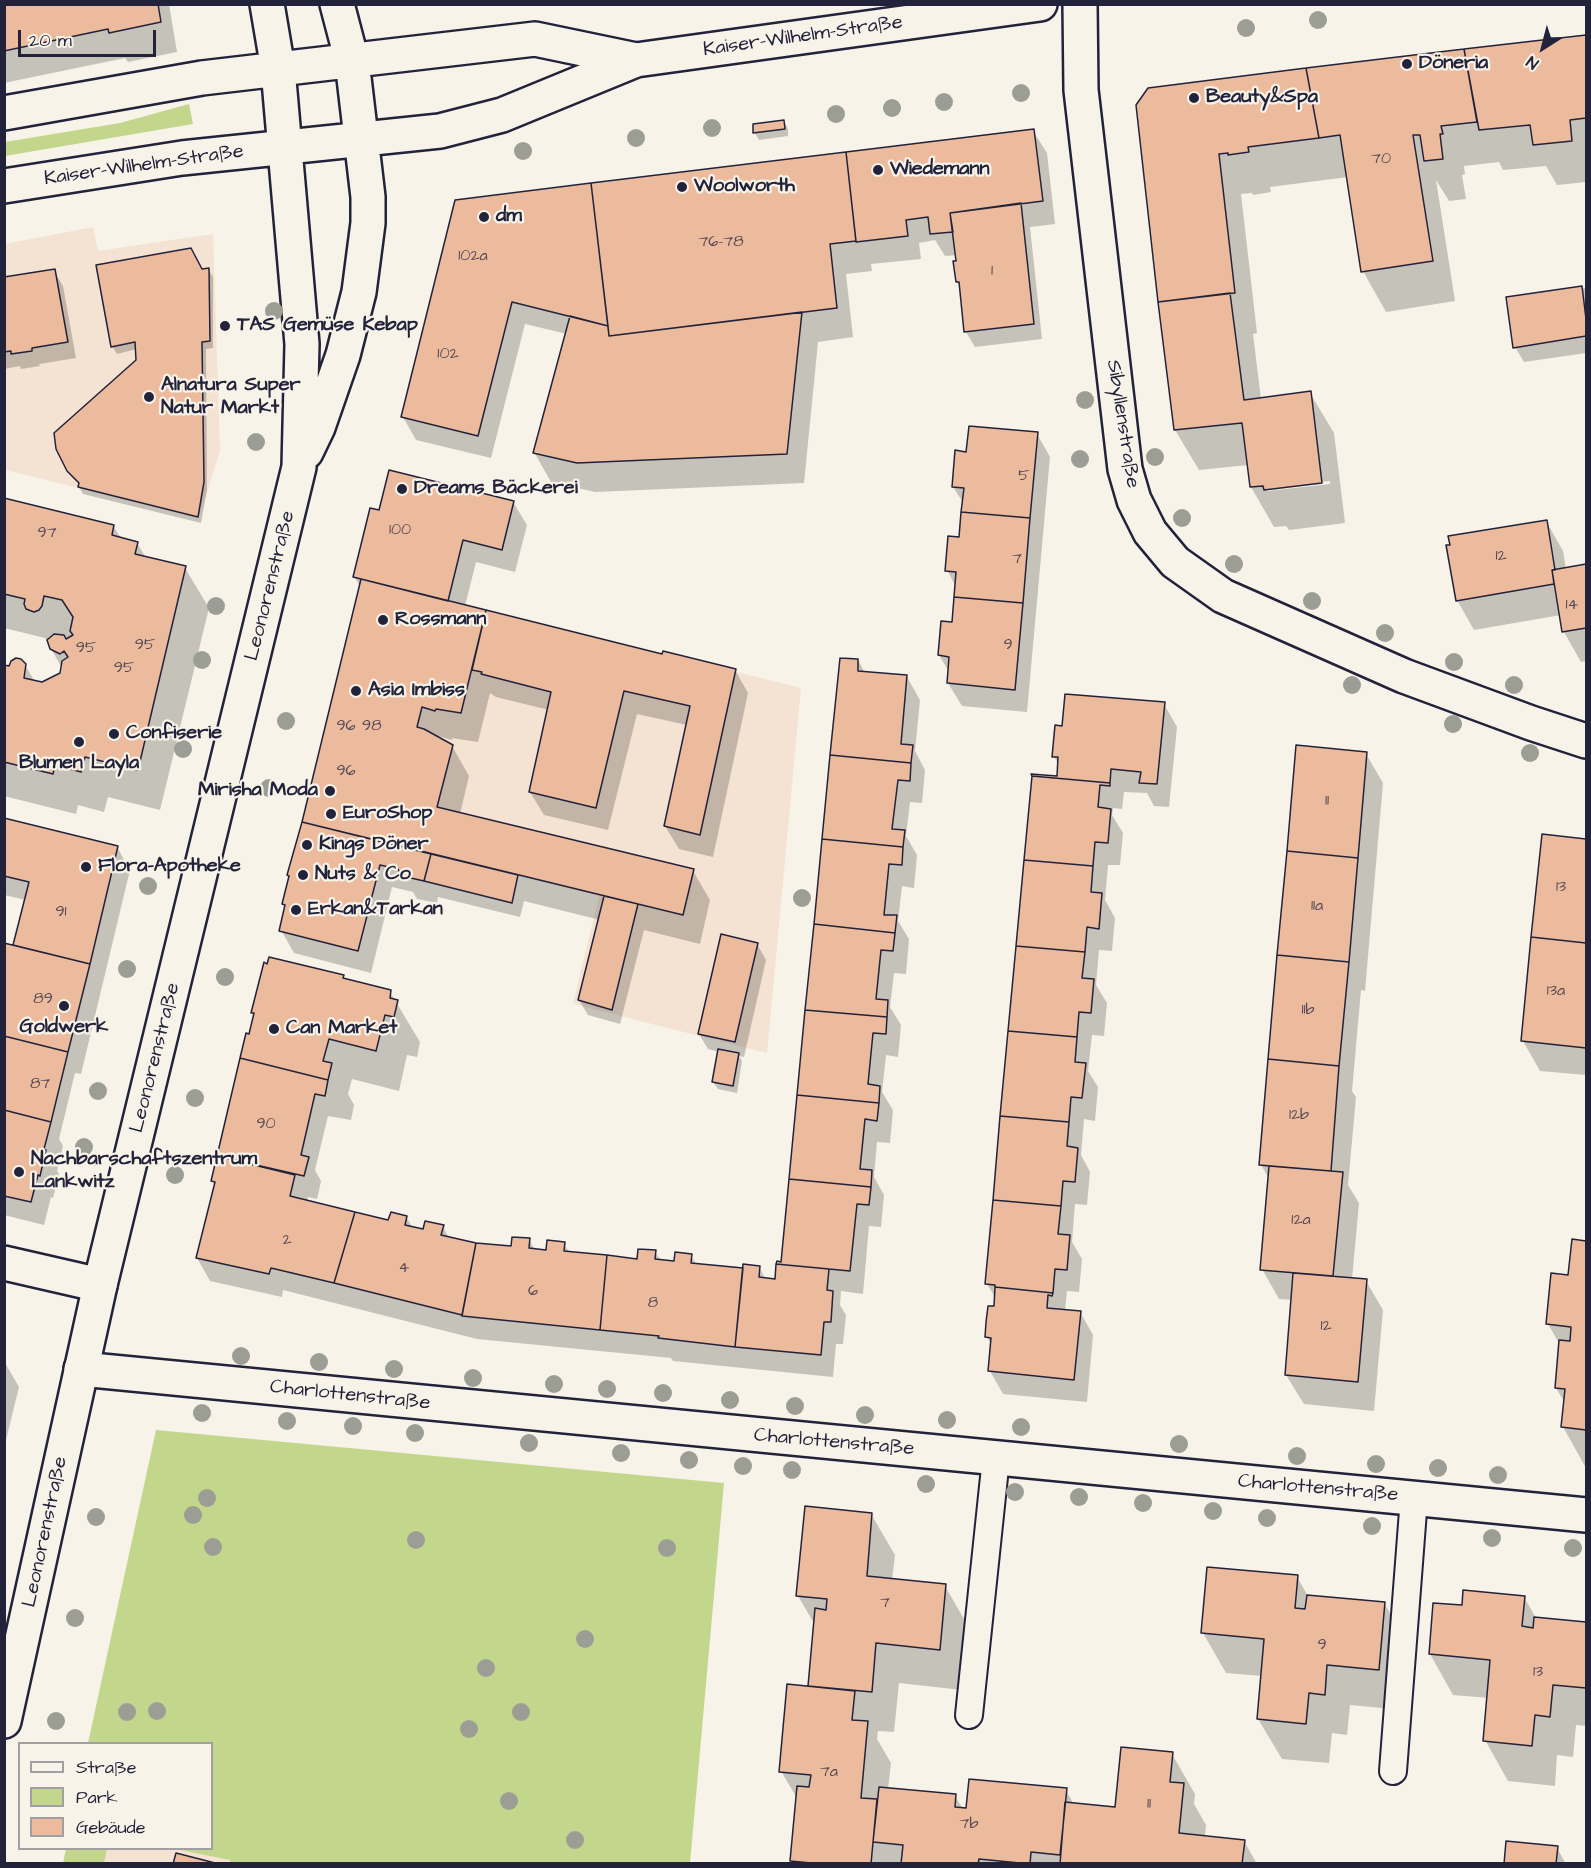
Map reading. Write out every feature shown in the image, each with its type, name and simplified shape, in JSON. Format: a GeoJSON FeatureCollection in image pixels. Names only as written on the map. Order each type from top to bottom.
{"type":"FeatureCollection","features":[{"type":"Feature","properties":{"kind":"main road"},"geometry":{"type":"LineString","coordinates":[[267,4],[278,69],[284,148]]}},
{"type":"Feature","properties":{"kind":"main road"},"geometry":{"type":"LineString","coordinates":[[337,4],[352,61],[361,139]]}},
{"type":"Feature","properties":{"kind":"main road","name":"Kaiser-Wilhelm-Straße"},"geometry":{"type":"LineString","coordinates":[[4,186],[182,158],[440,131],[502,115],[636,60],[1040,4]]}},
{"type":"Feature","properties":{"kind":"main road","name":"Sibyllenstraße"},"geometry":{"type":"LineString","coordinates":[[1080,4],[1082,101],[1125,469],[1134,500],[1150,532],[1175,562],[1223,596],[1404,676],[1587,741]]}},
{"type":"Feature","properties":{"kind":"main road","name":"Kaiser-Wilhelm-Straße"},"geometry":{"type":"LineString","coordinates":[[4,113],[202,78],[535,39],[636,60]]}},
{"type":"Feature","properties":{"kind":"main road","name":"Leonorenstraße"},"geometry":{"type":"LineString","coordinates":[[4,1721],[100,1285],[299,467],[318,427],[343,355],[359,292],[368,214],[361,139]]}},
{"type":"Feature","properties":{"kind":"main road","name":"Leonorenstraße"},"geometry":{"type":"LineString","coordinates":[[284,148],[302,344],[299,467]]}},
{"type":"Feature","properties":{"kind":"main road"},"geometry":{"type":"LineString","coordinates":[[4,1263],[100,1285]]}},
{"type":"Feature","properties":{"kind":"main road","name":"Charlottenstraße"},"geometry":{"type":"LineString","coordinates":[[81,1369],[1587,1515]]}},
{"type":"Feature","properties":{"kind":"lane"},"geometry":{"type":"LineString","coordinates":[[969,1715],[996,1458]]}},
{"type":"Feature","properties":{"kind":"lane"},"geometry":{"type":"LineString","coordinates":[[1393,1771],[1414,1498]]}},
{"type":"Feature","properties":{"kind":"shaded area"},"geometry":{"type":"Polygon","coordinates":[[[93,227],[98,251],[213,234],[220,451],[199,517],[5,470],[5,244],[93,227]]]}},
{"type":"Feature","properties":{"kind":"shaded area"},"geometry":{"type":"Polygon","coordinates":[[[361,579],[801,688],[767,1053],[573,1004],[599,896],[302,822],[361,579]]]}},
{"type":"Feature","properties":{"kind":"shaded area"},"geometry":{"type":"Polygon","coordinates":[[[107,1850],[180,1850],[231,1860],[230,1864],[104,1864],[107,1850]]]}},
{"type":"Feature","properties":{"kind":"green space"},"geometry":{"type":"Polygon","coordinates":[[[189,104],[193,124],[5,156],[5,142],[120,123],[189,104]]]}},
{"type":"Feature","properties":{"kind":"green space"},"geometry":{"type":"Polygon","coordinates":[[[156,1430],[724,1483],[690,1863],[230,1864],[230,1860],[180,1850],[213,1850],[213,1742],[88,1742],[156,1430]]]}},
{"type":"Feature","properties":{"kind":"green space"},"geometry":{"type":"Polygon","coordinates":[[[66,1850],[107,1850],[104,1863],[63,1863],[66,1850]]]}},
{"type":"Feature","properties":{"kind":"building"},"geometry":{"type":"Polygon","coordinates":[[[4,4],[158,4],[161,22],[109,33],[108,29],[4,51],[4,4]]]}},
{"type":"Feature","properties":{"kind":"building"},"geometry":{"type":"Polygon","coordinates":[[[1586,35],[1586,118],[1570,120],[1572,141],[1533,145],[1530,125],[1479,130],[1464,49],[1586,35]]]}},
{"type":"Feature","properties":{"kind":"building"},"geometry":{"type":"Polygon","coordinates":[[[1464,49],[1477,122],[1441,126],[1443,159],[1424,161],[1420,135],[1413,135],[1433,261],[1361,272],[1340,135],[1319,138],[1306,68],[1464,49]]]}},
{"type":"Feature","properties":{"kind":"building"},"geometry":{"type":"Polygon","coordinates":[[[1306,68],[1319,138],[1248,147],[1249,152],[1219,154],[1235,293],[1158,302],[1136,105],[1148,88],[1306,68]]]}},
{"type":"Feature","properties":{"kind":"building"},"geometry":{"type":"Polygon","coordinates":[[[784,120],[785,129],[753,133],[753,124],[784,120]]]}},
{"type":"Feature","properties":{"kind":"building"},"geometry":{"type":"Polygon","coordinates":[[[1034,129],[1043,201],[950,213],[953,232],[930,234],[928,217],[906,220],[908,236],[856,242],[846,152],[1034,129]]]}},
{"type":"Feature","properties":{"kind":"building"},"geometry":{"type":"Polygon","coordinates":[[[846,152],[856,241],[830,244],[837,308],[609,336],[591,183],[846,152]]]}},
{"type":"Feature","properties":{"kind":"building"},"geometry":{"type":"Polygon","coordinates":[[[591,183],[608,326],[512,302],[478,436],[401,417],[455,200],[591,183]]]}},
{"type":"Feature","properties":{"kind":"building"},"geometry":{"type":"Polygon","coordinates":[[[1021,203],[1034,324],[964,332],[959,282],[956,282],[953,261],[956,261],[950,213],[1021,203]]]}},
{"type":"Feature","properties":{"kind":"building","name":"Alnatura Super Natur Markt"},"geometry":{"type":"Polygon","coordinates":[[[191,248],[202,269],[209,268],[210,341],[202,342],[204,482],[198,517],[78,487],[79,483],[67,471],[56,449],[54,433],[136,360],[135,342],[111,347],[96,265],[191,248]]]}},
{"type":"Feature","properties":{"kind":"building"},"geometry":{"type":"Polygon","coordinates":[[[55,269],[68,342],[32,348],[32,351],[11,354],[11,351],[4,352],[4,277],[55,269]]]}},
{"type":"Feature","properties":{"kind":"building"},"geometry":{"type":"Polygon","coordinates":[[[1582,286],[1586,336],[1513,348],[1506,297],[1582,286]]]}},
{"type":"Feature","properties":{"kind":"building"},"geometry":{"type":"Polygon","coordinates":[[[1230,293],[1244,400],[1311,391],[1322,483],[1264,490],[1263,486],[1250,487],[1242,423],[1174,430],[1158,302],[1230,293]]]}},
{"type":"Feature","properties":{"kind":"building"},"geometry":{"type":"Polygon","coordinates":[[[802,312],[787,454],[577,463],[533,453],[570,316],[608,326],[609,336],[802,312]]]}},
{"type":"Feature","properties":{"kind":"building"},"geometry":{"type":"Polygon","coordinates":[[[969,426],[1038,432],[1030,518],[961,512],[964,488],[952,487],[955,450],[966,452],[969,426]]]}},
{"type":"Feature","properties":{"kind":"building"},"geometry":{"type":"Polygon","coordinates":[[[389,470],[514,501],[502,550],[463,540],[448,601],[353,577],[370,508],[379,510],[389,470]]]}},
{"type":"Feature","properties":{"kind":"building"},"geometry":{"type":"Polygon","coordinates":[[[4,498],[114,525],[112,535],[138,542],[135,554],[186,566],[138,770],[85,757],[81,772],[55,765],[53,774],[4,762],[4,665],[9,666],[16,658],[21,659],[26,664],[24,678],[42,682],[60,673],[62,661],[68,657],[64,651],[60,654],[50,649],[47,640],[54,634],[64,635],[66,639],[73,635],[70,631],[73,617],[62,600],[44,596],[42,606],[34,612],[26,609],[25,599],[4,594],[4,498]]]}},
{"type":"Feature","properties":{"kind":"building"},"geometry":{"type":"Polygon","coordinates":[[[961,512],[1030,518],[1023,603],[954,597],[956,572],[945,571],[948,536],[959,537],[961,512]]]}},
{"type":"Feature","properties":{"kind":"building"},"geometry":{"type":"Polygon","coordinates":[[[1547,520],[1555,570],[1552,570],[1554,584],[1456,601],[1446,545],[1450,545],[1448,536],[1547,520]]]}},
{"type":"Feature","properties":{"kind":"building"},"geometry":{"type":"Polygon","coordinates":[[[1586,564],[1586,628],[1562,632],[1552,570],[1586,564]]]}},
{"type":"Feature","properties":{"kind":"building"},"geometry":{"type":"Polygon","coordinates":[[[361,579],[486,610],[461,713],[436,709],[435,711],[422,707],[417,727],[453,745],[437,807],[694,869],[683,915],[302,822],[361,579]]]}},
{"type":"Feature","properties":{"kind":"building"},"geometry":{"type":"Polygon","coordinates":[[[954,597],[1023,603],[1015,690],[947,683],[949,657],[938,655],[941,621],[952,622],[954,597]]]}},
{"type":"Feature","properties":{"kind":"building"},"geometry":{"type":"Polygon","coordinates":[[[486,610],[662,654],[663,651],[736,669],[700,835],[664,826],[690,706],[624,691],[596,808],[529,792],[551,692],[472,670],[486,610]]]}},
{"type":"Feature","properties":{"kind":"building"},"geometry":{"type":"Polygon","coordinates":[[[840,658],[858,659],[858,671],[907,675],[901,744],[913,745],[911,763],[830,755],[840,658]]]}},
{"type":"Feature","properties":{"kind":"building"},"geometry":{"type":"Polygon","coordinates":[[[1065,694],[1165,702],[1157,784],[1139,783],[1141,772],[1111,769],[1110,783],[1032,776],[1031,774],[1057,776],[1058,757],[1052,757],[1055,725],[1062,726],[1065,694]]]}},
{"type":"Feature","properties":{"kind":"building"},"geometry":{"type":"Polygon","coordinates":[[[1296,745],[1367,752],[1358,858],[1287,851],[1296,745]]]}},
{"type":"Feature","properties":{"kind":"building"},"geometry":{"type":"Polygon","coordinates":[[[830,755],[911,763],[910,781],[898,780],[892,829],[905,830],[903,847],[822,839],[830,755]]]}},
{"type":"Feature","properties":{"kind":"building"},"geometry":{"type":"Polygon","coordinates":[[[1032,776],[1110,783],[1110,786],[1100,785],[1098,807],[1111,809],[1108,843],[1095,842],[1093,866],[1024,860],[1032,776]]]}},
{"type":"Feature","properties":{"kind":"building"},"geometry":{"type":"Polygon","coordinates":[[[4,818],[118,846],[90,964],[13,945],[29,882],[4,876],[4,818]]]}},
{"type":"Feature","properties":{"kind":"building"},"geometry":{"type":"Polygon","coordinates":[[[302,822],[431,854],[424,881],[402,876],[398,869],[380,865],[358,951],[279,931],[285,905],[282,904],[289,876],[287,875],[302,822]]]}},
{"type":"Feature","properties":{"kind":"building"},"geometry":{"type":"Polygon","coordinates":[[[1542,834],[1586,839],[1586,943],[1531,937],[1542,834]]]}},
{"type":"Feature","properties":{"kind":"building"},"geometry":{"type":"Polygon","coordinates":[[[822,839],[903,847],[902,865],[889,864],[884,915],[897,915],[895,933],[814,924],[822,839]]]}},
{"type":"Feature","properties":{"kind":"building"},"geometry":{"type":"Polygon","coordinates":[[[1287,851],[1358,858],[1349,962],[1277,955],[1287,851]]]}},
{"type":"Feature","properties":{"kind":"building"},"geometry":{"type":"Polygon","coordinates":[[[431,854],[518,875],[512,903],[424,881],[431,854]]]}},
{"type":"Feature","properties":{"kind":"building"},"geometry":{"type":"Polygon","coordinates":[[[1024,860],[1093,866],[1091,892],[1102,893],[1099,929],[1087,927],[1085,952],[1016,946],[1024,860]]]}},
{"type":"Feature","properties":{"kind":"building"},"geometry":{"type":"Polygon","coordinates":[[[604,896],[638,904],[612,1010],[578,1000],[604,896]]]}},
{"type":"Feature","properties":{"kind":"building"},"geometry":{"type":"Polygon","coordinates":[[[814,924],[895,933],[893,951],[881,950],[876,999],[888,1000],[887,1017],[805,1010],[814,924]]]}},
{"type":"Feature","properties":{"kind":"building"},"geometry":{"type":"Polygon","coordinates":[[[721,934],[758,943],[735,1042],[698,1034],[721,934]]]}},
{"type":"Feature","properties":{"kind":"building"},"geometry":{"type":"Polygon","coordinates":[[[1531,937],[1586,943],[1586,1048],[1521,1041],[1531,937]]]}},
{"type":"Feature","properties":{"kind":"building"},"geometry":{"type":"Polygon","coordinates":[[[4,943],[90,964],[68,1052],[4,1036],[4,943]]]}},
{"type":"Feature","properties":{"kind":"building"},"geometry":{"type":"Polygon","coordinates":[[[1016,946],[1085,952],[1082,978],[1094,979],[1091,1013],[1079,1012],[1077,1037],[1008,1031],[1016,946]]]}},
{"type":"Feature","properties":{"kind":"building"},"geometry":{"type":"Polygon","coordinates":[[[1277,955],[1349,962],[1339,1066],[1268,1059],[1277,955]]]}},
{"type":"Feature","properties":{"kind":"building"},"geometry":{"type":"Polygon","coordinates":[[[269,957],[344,975],[343,978],[391,990],[390,998],[398,1000],[394,1017],[385,1015],[376,1051],[329,1039],[323,1061],[332,1063],[328,1080],[240,1058],[246,1033],[249,1034],[254,1013],[251,1013],[264,962],[267,964],[269,957]]]}},
{"type":"Feature","properties":{"kind":"building"},"geometry":{"type":"Polygon","coordinates":[[[805,1010],[887,1017],[886,1034],[873,1033],[868,1084],[880,1086],[879,1103],[797,1095],[805,1010]]]}},
{"type":"Feature","properties":{"kind":"building"},"geometry":{"type":"Polygon","coordinates":[[[1008,1031],[1077,1037],[1075,1062],[1086,1063],[1082,1098],[1071,1097],[1069,1122],[1000,1116],[1008,1031]]]}},
{"type":"Feature","properties":{"kind":"building"},"geometry":{"type":"Polygon","coordinates":[[[4,1036],[68,1052],[51,1122],[4,1110],[4,1036]]]}},
{"type":"Feature","properties":{"kind":"building"},"geometry":{"type":"Polygon","coordinates":[[[718,1049],[739,1053],[733,1086],[712,1082],[718,1049]]]}},
{"type":"Feature","properties":{"kind":"building"},"geometry":{"type":"Polygon","coordinates":[[[240,1058],[328,1080],[325,1096],[315,1094],[301,1155],[309,1157],[304,1176],[217,1156],[240,1058]]]}},
{"type":"Feature","properties":{"kind":"building"},"geometry":{"type":"Polygon","coordinates":[[[1268,1059],[1339,1066],[1331,1171],[1259,1165],[1268,1059]]]}},
{"type":"Feature","properties":{"kind":"building"},"geometry":{"type":"Polygon","coordinates":[[[797,1095],[879,1103],[877,1121],[865,1119],[860,1169],[872,1170],[871,1187],[789,1179],[797,1095]]]}},
{"type":"Feature","properties":{"kind":"building"},"geometry":{"type":"Polygon","coordinates":[[[4,1110],[51,1122],[40,1176],[38,1175],[31,1202],[4,1196],[4,1110]]]}},
{"type":"Feature","properties":{"kind":"building"},"geometry":{"type":"Polygon","coordinates":[[[1000,1116],[1069,1122],[1067,1146],[1078,1148],[1075,1182],[1063,1181],[1061,1206],[993,1200],[1000,1116]]]}},
{"type":"Feature","properties":{"kind":"building"},"geometry":{"type":"Polygon","coordinates":[[[217,1156],[295,1175],[290,1196],[355,1212],[334,1283],[271,1268],[269,1274],[196,1258],[215,1182],[211,1181],[217,1156]]]}},
{"type":"Feature","properties":{"kind":"building"},"geometry":{"type":"Polygon","coordinates":[[[1269,1166],[1343,1172],[1333,1276],[1260,1270],[1269,1166]]]}},
{"type":"Feature","properties":{"kind":"building"},"geometry":{"type":"Polygon","coordinates":[[[789,1179],[871,1187],[869,1205],[857,1204],[850,1271],[776,1264],[777,1261],[781,1262],[789,1179]]]}},
{"type":"Feature","properties":{"kind":"building"},"geometry":{"type":"Polygon","coordinates":[[[993,1200],[1061,1206],[1058,1234],[1070,1235],[1067,1270],[1055,1269],[1053,1293],[985,1284],[993,1200]]]}},
{"type":"Feature","properties":{"kind":"building"},"geometry":{"type":"Polygon","coordinates":[[[355,1212],[388,1220],[391,1212],[407,1216],[405,1225],[423,1229],[425,1221],[444,1225],[441,1235],[476,1243],[462,1315],[334,1283],[355,1212]]]}},
{"type":"Feature","properties":{"kind":"building"},"geometry":{"type":"Polygon","coordinates":[[[512,1237],[530,1238],[529,1248],[546,1250],[547,1240],[565,1242],[564,1251],[607,1255],[600,1330],[462,1316],[476,1243],[511,1246],[512,1237]]]}},
{"type":"Feature","properties":{"kind":"building"},"geometry":{"type":"Polygon","coordinates":[[[1572,1239],[1586,1241],[1586,1430],[1561,1427],[1565,1389],[1555,1388],[1559,1340],[1570,1341],[1571,1327],[1546,1324],[1551,1273],[1568,1275],[1572,1239]]]}},
{"type":"Feature","properties":{"kind":"building"},"geometry":{"type":"Polygon","coordinates":[[[638,1249],[656,1250],[655,1259],[674,1261],[675,1252],[692,1254],[691,1263],[743,1268],[735,1347],[600,1330],[607,1255],[637,1259],[638,1249]]]}},
{"type":"Feature","properties":{"kind":"building"},"geometry":{"type":"Polygon","coordinates":[[[743,1264],[760,1266],[759,1277],[775,1279],[776,1264],[829,1269],[827,1290],[833,1291],[831,1322],[824,1322],[821,1355],[735,1347],[743,1264]]]}},
{"type":"Feature","properties":{"kind":"building"},"geometry":{"type":"Polygon","coordinates":[[[1293,1273],[1367,1279],[1358,1382],[1285,1375],[1293,1273]]]}},
{"type":"Feature","properties":{"kind":"building"},"geometry":{"type":"Polygon","coordinates":[[[995,1287],[1053,1293],[1052,1296],[1048,1295],[1047,1308],[1081,1311],[1074,1380],[988,1371],[991,1338],[985,1337],[986,1322],[988,1306],[994,1306],[995,1287]]]}},
{"type":"Feature","properties":{"kind":"building"},"geometry":{"type":"Polygon","coordinates":[[[805,1506],[872,1513],[867,1576],[946,1584],[940,1650],[876,1643],[872,1692],[808,1686],[815,1608],[826,1610],[827,1599],[796,1596],[805,1506]]]}},
{"type":"Feature","properties":{"kind":"building"},"geometry":{"type":"Polygon","coordinates":[[[1207,1567],[1298,1575],[1295,1608],[1305,1609],[1307,1595],[1385,1602],[1379,1670],[1327,1665],[1325,1695],[1309,1693],[1306,1724],[1257,1719],[1264,1639],[1201,1633],[1207,1567]]]}},
{"type":"Feature","properties":{"kind":"building"},"geometry":{"type":"Polygon","coordinates":[[[1463,1590],[1525,1596],[1522,1626],[1533,1628],[1534,1617],[1586,1622],[1586,1688],[1553,1685],[1550,1717],[1535,1715],[1532,1746],[1483,1741],[1490,1660],[1429,1654],[1433,1603],[1462,1605],[1463,1590]]]}},
{"type":"Feature","properties":{"kind":"building"},"geometry":{"type":"Polygon","coordinates":[[[787,1684],[855,1691],[852,1720],[868,1721],[861,1798],[877,1799],[871,1864],[822,1864],[790,1861],[797,1786],[809,1787],[811,1775],[779,1772],[787,1684]]]}},
{"type":"Feature","properties":{"kind":"building"},"geometry":{"type":"Polygon","coordinates":[[[1121,1747],[1173,1752],[1170,1782],[1184,1783],[1179,1833],[1245,1840],[1242,1864],[1060,1864],[1065,1802],[1115,1807],[1121,1747]]]}},
{"type":"Feature","properties":{"kind":"building"},"geometry":{"type":"Polygon","coordinates":[[[969,1779],[1067,1788],[1060,1855],[1031,1852],[1030,1864],[979,1859],[978,1864],[901,1864],[903,1845],[873,1842],[879,1787],[956,1794],[955,1807],[966,1808],[969,1779]]]}},
{"type":"Feature","properties":{"kind":"building"},"geometry":{"type":"Polygon","coordinates":[[[1506,1841],[1558,1846],[1556,1864],[1504,1864],[1506,1841]]]}},
{"type":"Feature","properties":{"kind":"building"},"geometry":{"type":"Polygon","coordinates":[[[176,1853],[219,1864],[173,1864],[176,1853]]]}},
{"type":"Feature","properties":{"kind":"place","name":"Döneria"},"geometry":{"type":"Point","coordinates":[1407,64]}},
{"type":"Feature","properties":{"kind":"place","name":"Beauty&Spa"},"geometry":{"type":"Point","coordinates":[1194,98]}},
{"type":"Feature","properties":{"kind":"place","name":"Wiedemann"},"geometry":{"type":"Point","coordinates":[878,170]}},
{"type":"Feature","properties":{"kind":"place","name":"Woolworth"},"geometry":{"type":"Point","coordinates":[682,187]}},
{"type":"Feature","properties":{"kind":"place","name":"dm"},"geometry":{"type":"Point","coordinates":[484,217]}},
{"type":"Feature","properties":{"kind":"place","name":"TAS Gemüse Kebap"},"geometry":{"type":"Point","coordinates":[225,326]}},
{"type":"Feature","properties":{"kind":"place","name":"Alnatura Super Natur Markt"},"geometry":{"type":"Point","coordinates":[149,397]}},
{"type":"Feature","properties":{"kind":"place","name":"Dreams Bäckerei"},"geometry":{"type":"Point","coordinates":[402,489]}},
{"type":"Feature","properties":{"kind":"place","name":"Rossmann"},"geometry":{"type":"Point","coordinates":[383,620]}},
{"type":"Feature","properties":{"kind":"place","name":"Asia Imbiss"},"geometry":{"type":"Point","coordinates":[356,691]}},
{"type":"Feature","properties":{"kind":"place","name":"Confiserie"},"geometry":{"type":"Point","coordinates":[114,734]}},
{"type":"Feature","properties":{"kind":"place","name":"Blumen Layla"},"geometry":{"type":"Point","coordinates":[79,742]}},
{"type":"Feature","properties":{"kind":"place","name":"Mirisha Moda"},"geometry":{"type":"Point","coordinates":[330,791]}},
{"type":"Feature","properties":{"kind":"place","name":"EuroShop"},"geometry":{"type":"Point","coordinates":[331,814]}},
{"type":"Feature","properties":{"kind":"place","name":"Kings Döner"},"geometry":{"type":"Point","coordinates":[307,845]}},
{"type":"Feature","properties":{"kind":"place","name":"Flora-Apotheke"},"geometry":{"type":"Point","coordinates":[86,867]}},
{"type":"Feature","properties":{"kind":"place","name":"Nuts & Co"},"geometry":{"type":"Point","coordinates":[303,875]}},
{"type":"Feature","properties":{"kind":"place","name":"Erkan&Tarkan"},"geometry":{"type":"Point","coordinates":[296,910]}},
{"type":"Feature","properties":{"kind":"place","name":"Goldwerk"},"geometry":{"type":"Point","coordinates":[64,1006]}},
{"type":"Feature","properties":{"kind":"place","name":"Can Market"},"geometry":{"type":"Point","coordinates":[274,1029]}},
{"type":"Feature","properties":{"kind":"place","name":"Nachbarschaftszentrum Lankwitz"},"geometry":{"type":"Point","coordinates":[19,1172]}}]}
